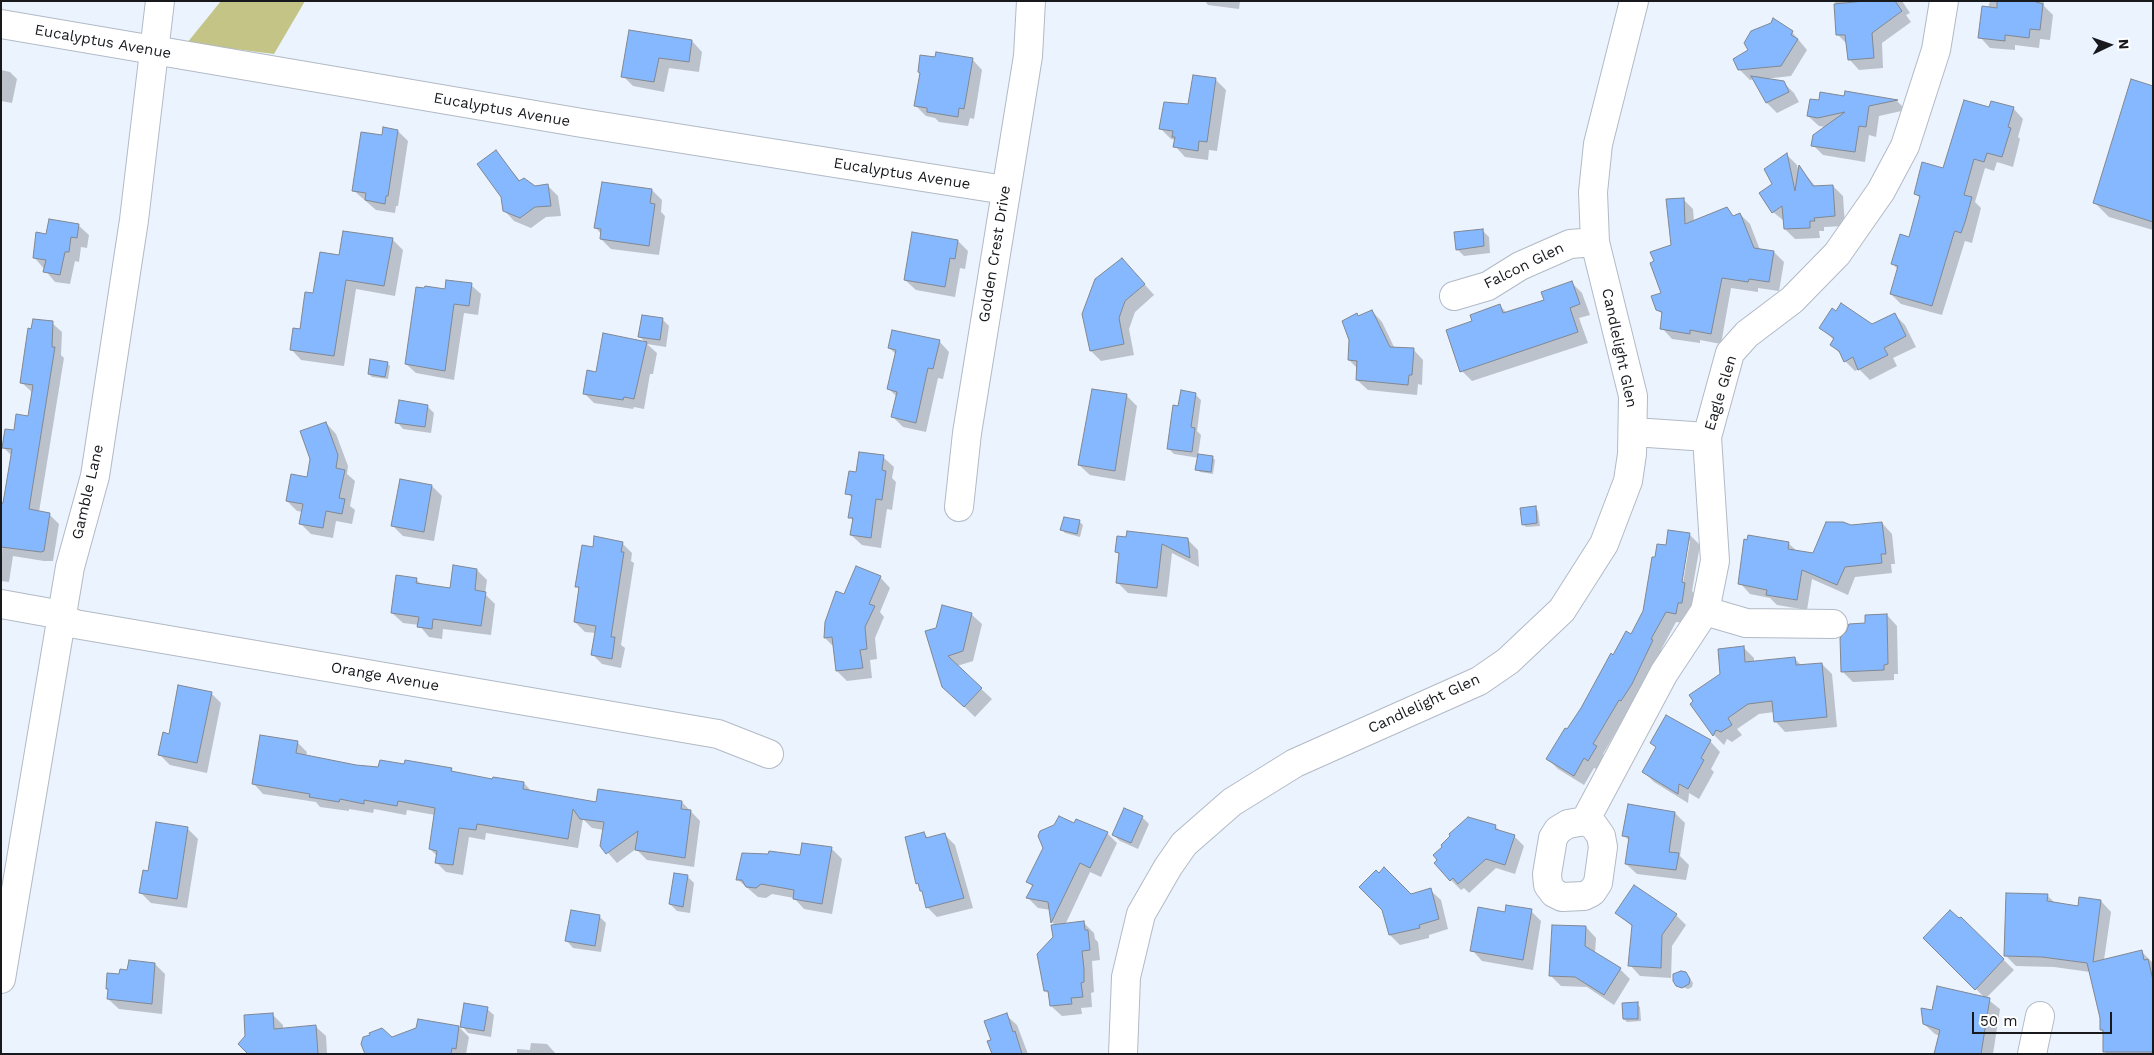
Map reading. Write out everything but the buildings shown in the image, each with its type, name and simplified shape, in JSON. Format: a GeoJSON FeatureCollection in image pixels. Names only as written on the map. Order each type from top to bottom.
{"type":"FeatureCollection","features":[{"type":"Feature","properties":{"kind":"street","name":"Gamble Lane"},"geometry":{"type":"LineString","coordinates":[[1,979],[70,567],[96,466],[134,220],[152,51],[160,1]]}},
{"type":"Feature","properties":{"kind":"street","name":"Golden Crest Drive"},"geometry":{"type":"LineString","coordinates":[[960,507],[966,434],[1028,56],[1031,1]]}},
{"type":"Feature","properties":{"kind":"street","name":"Candlelight Glen"},"geometry":{"type":"LineString","coordinates":[[1123,1054],[1126,977],[1141,914],[1168,867],[1184,844],[1232,802],[1296,762],[1479,680],[1508,661],[1562,610],[1604,544],[1628,481],[1634,432],[1633,396],[1595,242],[1594,192],[1598,144],[1634,1]]}},
{"type":"Feature","properties":{"kind":"street","name":"Eagle Glen"},"geometry":{"type":"LineString","coordinates":[[1585,821],[1664,673],[1705,611],[1715,561],[1707,437],[1730,353],[1747,334],[1792,300],[1837,254],[1881,191],[1905,146],[1936,50],[1944,1]]}},
{"type":"Feature","properties":{"kind":"street","name":"Eucalyptus Avenue"},"geometry":{"type":"LineString","coordinates":[[1,24],[582,123],[1005,190]]}},
{"type":"Feature","properties":{"kind":"street","name":"Falcon Glen"},"geometry":{"type":"LineString","coordinates":[[1454,296],[1488,286],[1520,266],[1570,244],[1595,242]]}},
{"type":"Feature","properties":{"kind":"street"},"geometry":{"type":"LineString","coordinates":[[1634,432],[1707,437]]}},
{"type":"Feature","properties":{"kind":"street","name":"Orange Avenue"},"geometry":{"type":"LineString","coordinates":[[1,604],[51,613],[75,624],[718,734],[769,754]]}},
{"type":"Feature","properties":{"kind":"street"},"geometry":{"type":"LineString","coordinates":[[1705,611],[1746,623],[1833,624]]}},
{"type":"Feature","properties":{"kind":"street"},"geometry":{"type":"LineString","coordinates":[[2032,1054],[2040,1016]]}},
{"type":"Feature","properties":{"kind":"green space"},"geometry":{"type":"Polygon","coordinates":[[[221,1],[305,1],[274,54],[187,43],[221,1]]]}}]}
